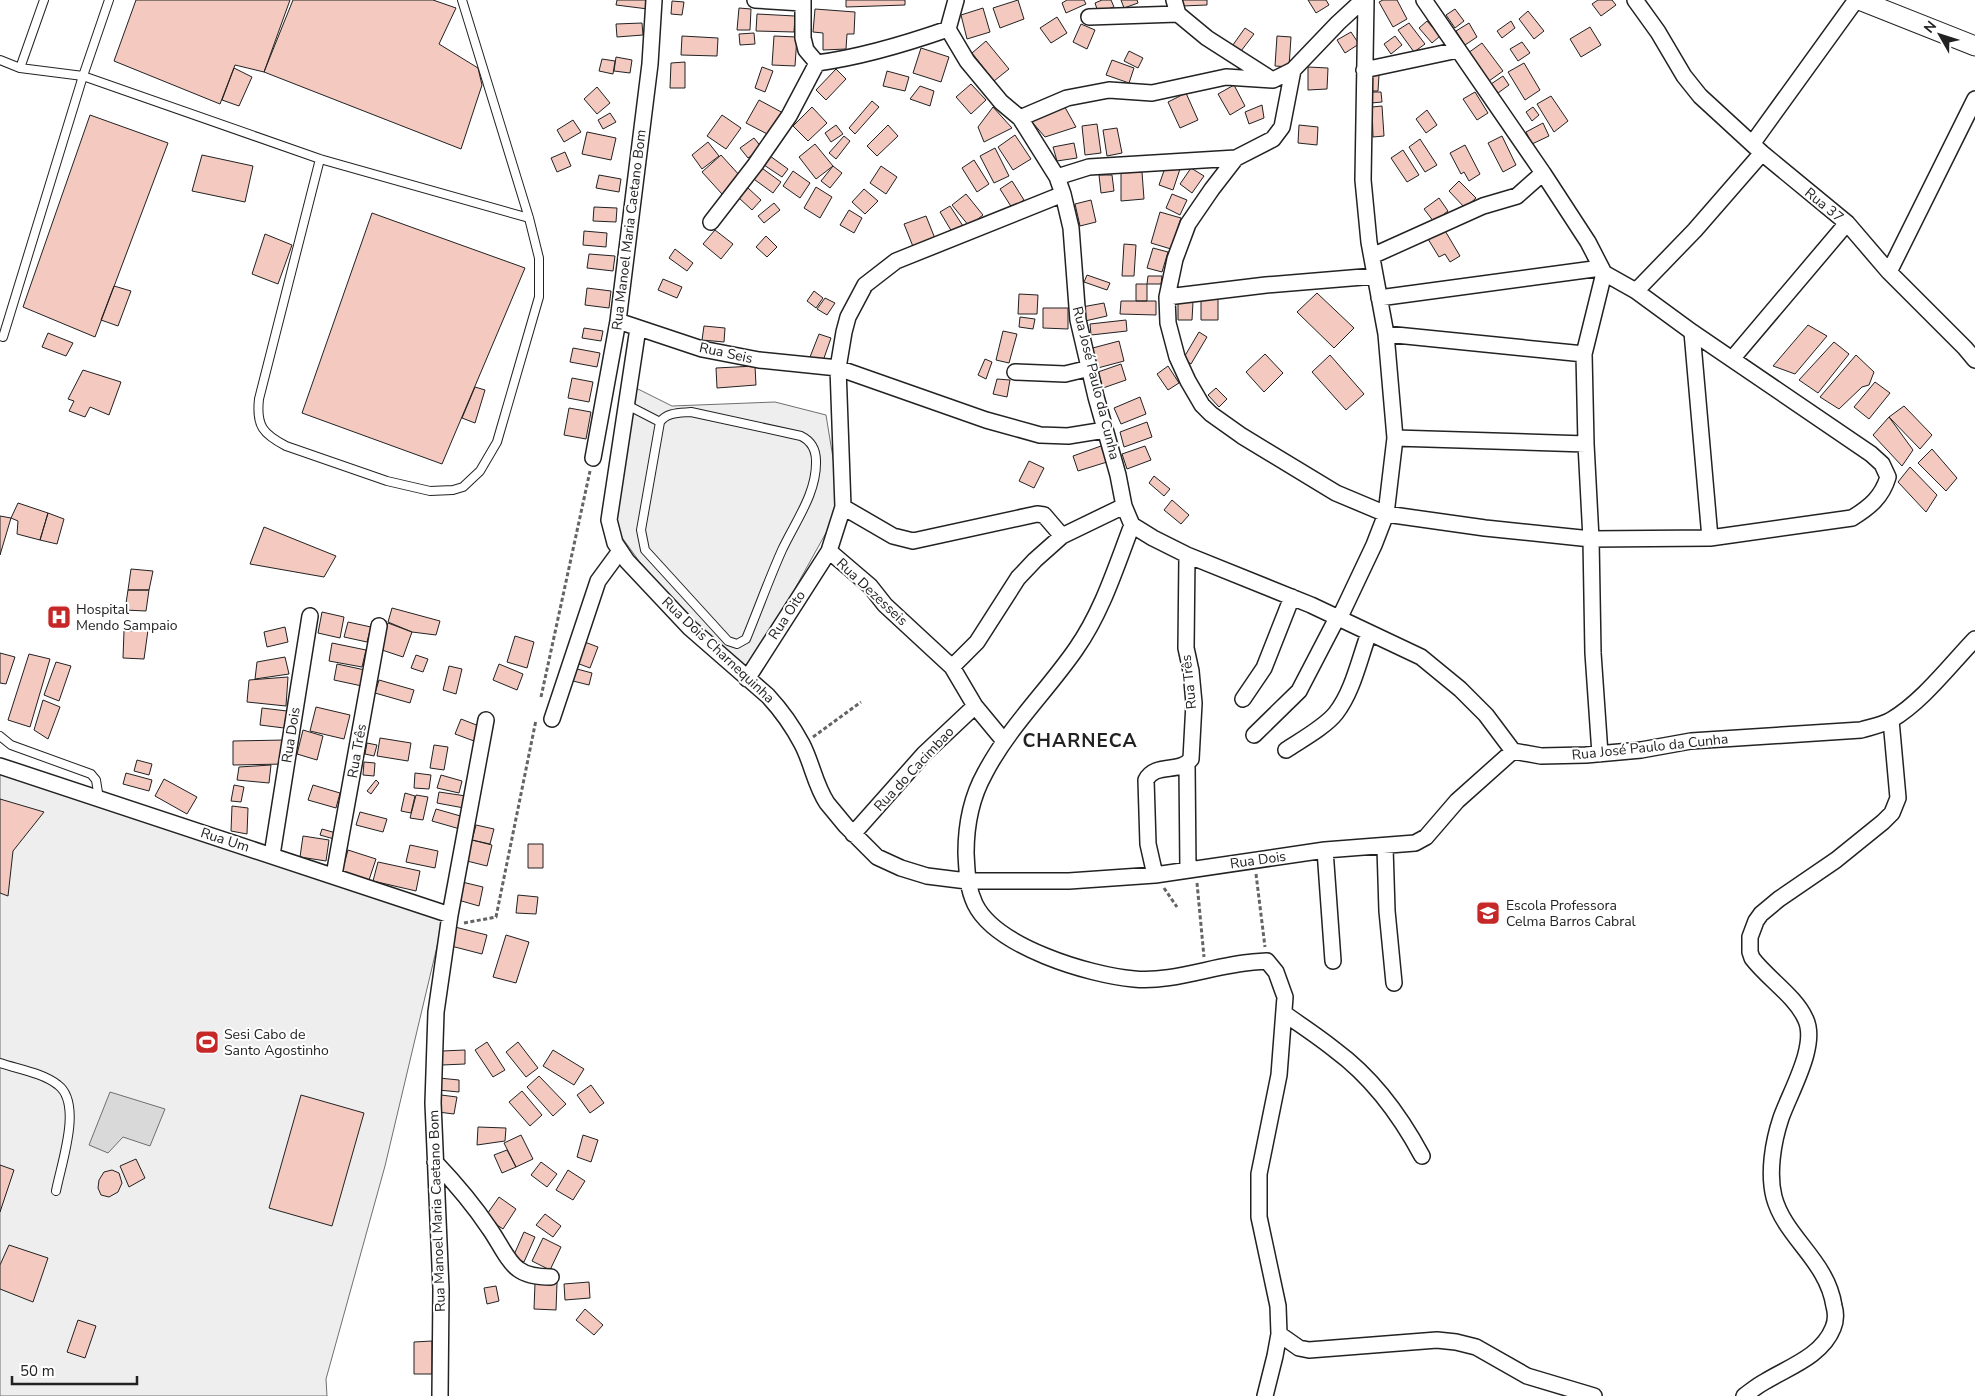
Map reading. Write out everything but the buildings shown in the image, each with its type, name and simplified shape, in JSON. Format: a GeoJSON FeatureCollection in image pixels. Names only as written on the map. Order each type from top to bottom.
{"type":"FeatureCollection","features":[{"type":"Feature","properties":{"kind":"street","name":"Rua Manoel Maria Caetano Bom"},"geometry":{"type":"LineString","coordinates":[[592,458],[618,321],[650,64],[654,0]]}},
{"type":"Feature","properties":{"kind":"street"},"geometry":{"type":"LineString","coordinates":[[755,0],[803,1],[806,50],[817,63]]}},
{"type":"Feature","properties":{"kind":"street"},"geometry":{"type":"LineString","coordinates":[[817,63],[882,50],[948,29],[956,0]]}},
{"type":"Feature","properties":{"kind":"street"},"geometry":{"type":"LineString","coordinates":[[1254,735],[1300,691],[1338,619],[1370,553],[1386,514],[1396,438],[1386,334],[1372,256],[1363,180],[1365,0]]}},
{"type":"Feature","properties":{"kind":"street"},"geometry":{"type":"LineString","coordinates":[[1020,118],[1067,98],[1109,90],[1152,93],[1226,78],[1273,80],[1293,70],[1338,23],[1365,0]]}},
{"type":"Feature","properties":{"kind":"street"},"geometry":{"type":"LineString","coordinates":[[1293,70],[1282,127],[1278,134],[1236,158],[1188,224],[1175,259],[1167,297],[1168,323],[1177,357],[1188,382],[1202,405],[1211,414],[1242,436],[1336,493],[1386,514],[1485,528],[1591,539],[1710,538],[1852,518],[1867,509],[1880,496],[1888,477],[1882,464],[1871,454],[1603,270],[1588,242],[1543,173],[1424,0]]}},
{"type":"Feature","properties":{"kind":"street","name":"Rua 37"},"geometry":{"type":"LineString","coordinates":[[1635,0],[1658,32],[1684,76],[1700,96],[1757,149],[1847,223],[1889,272],[1975,360]]}},
{"type":"Feature","properties":{"kind":"street"},"geometry":{"type":"LineString","coordinates":[[1636,291],[1695,230],[1757,149],[1858,0],[1975,46]]}},
{"type":"Feature","properties":{"kind":"street"},"geometry":{"type":"LineString","coordinates":[[1089,17],[1176,7],[1207,38],[1273,80]]}},
{"type":"Feature","properties":{"kind":"street","name":"Rua José Paulo da Cunha"},"geometry":{"type":"LineString","coordinates":[[948,29],[967,61],[1002,102],[1020,118],[1057,177],[1071,228],[1078,320],[1118,475],[1124,506],[1132,525]]}},
{"type":"Feature","properties":{"kind":"street"},"geometry":{"type":"LineString","coordinates":[[1364,70],[1458,50]]}},
{"type":"Feature","properties":{"kind":"street"},"geometry":{"type":"LineString","coordinates":[[711,222],[755,165],[789,116],[817,63]]}},
{"type":"Feature","properties":{"kind":"street"},"geometry":{"type":"LineString","coordinates":[[1889,272],[1975,99]]}},
{"type":"Feature","properties":{"kind":"street"},"geometry":{"type":"LineString","coordinates":[[1057,177],[1089,167],[1236,158]]}},
{"type":"Feature","properties":{"kind":"street"},"geometry":{"type":"LineString","coordinates":[[1372,256],[1483,206],[1517,196],[1543,173]]}},
{"type":"Feature","properties":{"kind":"street","name":"Rua Dezesseis"},"geometry":{"type":"LineString","coordinates":[[1004,742],[975,706],[952,667],[885,605],[870,586],[829,551],[842,507],[838,368],[848,316],[865,285],[878,274],[896,262],[1063,194]]}},
{"type":"Feature","properties":{"kind":"street"},"geometry":{"type":"LineString","coordinates":[[1732,359],[1847,223]]}},
{"type":"Feature","properties":{"kind":"street"},"geometry":{"type":"LineString","coordinates":[[1379,298],[1603,270]]}},
{"type":"Feature","properties":{"kind":"street"},"geometry":{"type":"LineString","coordinates":[[1600,754],[1593,653],[1584,354],[1603,270]]}},
{"type":"Feature","properties":{"kind":"street"},"geometry":{"type":"LineString","coordinates":[[1167,297],[1266,285],[1375,276]]}},
{"type":"Feature","properties":{"kind":"street","name":"Rua Seis"},"geometry":{"type":"LineString","coordinates":[[618,321],[702,349],[759,360],[838,368],[986,420],[1040,435],[1068,436],[1105,430]]}},
{"type":"Feature","properties":{"kind":"street","name":"Rua Dois Charnequinha"},"geometry":{"type":"LineString","coordinates":[[638,328],[609,520],[615,543],[620,552],[690,628],[777,706],[802,745],[822,795],[870,852],[888,863],[927,876],[967,881]]}},
{"type":"Feature","properties":{"kind":"street"},"geometry":{"type":"LineString","coordinates":[[1692,332],[1710,538]]}},
{"type":"Feature","properties":{"kind":"street"},"geometry":{"type":"LineString","coordinates":[[1386,334],[1584,354]]}},
{"type":"Feature","properties":{"kind":"street"},"geometry":{"type":"LineString","coordinates":[[1015,372],[1065,374],[1090,368]]}},
{"type":"Feature","properties":{"kind":"street"},"geometry":{"type":"LineString","coordinates":[[1396,438],[1586,444]]}},
{"type":"Feature","properties":{"kind":"street"},"geometry":{"type":"LineString","coordinates":[[952,667],[977,642],[1018,578],[1062,536],[1124,506]]}},
{"type":"Feature","properties":{"kind":"street"},"geometry":{"type":"LineString","coordinates":[[842,507],[894,536],[913,542],[1037,514],[1044,515],[1062,536]]}},
{"type":"Feature","properties":{"kind":"street"},"geometry":{"type":"LineString","coordinates":[[1265,1396],[1275,1356],[1278,1334],[1278,1306],[1259,1217],[1259,1174],[1279,1075],[1285,1014],[1285,997],[1276,972],[1266,961],[1246,962],[1151,980],[1133,979],[1058,961],[1037,953],[1014,940],[991,924],[981,914],[975,904],[967,881],[967,821],[984,774],[1028,708],[1077,648],[1093,621],[1107,590],[1132,525],[1188,555],[1292,597],[1421,657],[1460,689],[1486,715],[1512,751]]}},
{"type":"Feature","properties":{"kind":"street","name":"Rua Oito"},"geometry":{"type":"LineString","coordinates":[[747,679],[829,551]]}},
{"type":"Feature","properties":{"kind":"street"},"geometry":{"type":"LineString","coordinates":[[552,719],[596,587],[620,552]]}},
{"type":"Feature","properties":{"kind":"street","name":"Rua Três"},"geometry":{"type":"LineString","coordinates":[[1188,555],[1186,648],[1191,671],[1194,703],[1191,759],[1187,764],[1192,869]]}},
{"type":"Feature","properties":{"kind":"street"},"geometry":{"type":"LineString","coordinates":[[1243,699],[1264,668],[1292,597]]}},
{"type":"Feature","properties":{"kind":"street","name":"Rua Dois"},"geometry":{"type":"LineString","coordinates":[[272,855],[310,616]]}},
{"type":"Feature","properties":{"kind":"street","name":"Rua Três"},"geometry":{"type":"LineString","coordinates":[[334,875],[380,626]]}},
{"type":"Feature","properties":{"kind":"street"},"geometry":{"type":"LineString","coordinates":[[1286,750],[1311,734],[1335,715],[1346,696],[1368,633]]}},
{"type":"Feature","properties":{"kind":"street","name":"Rua José Paulo da Cunha"},"geometry":{"type":"LineString","coordinates":[[1512,751],[1541,756],[1600,754],[1640,750],[1690,741],[1861,730],[1891,720],[1921,696],[1975,639]]}},
{"type":"Feature","properties":{"kind":"street","name":"Rua do Cacimbao"},"geometry":{"type":"LineString","coordinates":[[853,834],[924,754],[975,706]]}},
{"type":"Feature","properties":{"kind":"street","name":"Rua Manoel Maria Caetano Bom"},"geometry":{"type":"LineString","coordinates":[[440,1396],[441,1289],[433,1103],[436,1012],[450,915],[486,720]]}},
{"type":"Feature","properties":{"kind":"street"},"geometry":{"type":"LineString","coordinates":[[1744,1396],[1763,1382],[1809,1357],[1820,1348],[1834,1328],[1836,1315],[1832,1296],[1823,1272],[1785,1220],[1774,1197],[1772,1166],[1775,1140],[1780,1120],[1808,1044],[1809,1026],[1797,1006],[1752,958],[1750,937],[1756,921],[1779,899],[1836,860],[1892,813],[1898,798],[1891,720]]}},
{"type":"Feature","properties":{"kind":"street","name":"Rua Dois"},"geometry":{"type":"LineString","coordinates":[[967,881],[1069,881],[1155,875],[1324,850],[1385,847],[1421,840],[1432,831],[1457,801],[1512,751]]}},
{"type":"Feature","properties":{"kind":"street"},"geometry":{"type":"LineString","coordinates":[[1155,875],[1148,844],[1147,777],[1154,771],[1187,764]]}},
{"type":"Feature","properties":{"kind":"street","name":"Rua Um"},"geometry":{"type":"LineString","coordinates":[[0,766],[334,875],[450,915]]}},
{"type":"Feature","properties":{"kind":"street"},"geometry":{"type":"LineString","coordinates":[[1385,847],[1387,911],[1394,983]]}},
{"type":"Feature","properties":{"kind":"street"},"geometry":{"type":"LineString","coordinates":[[1324,850],[1333,961]]}},
{"type":"Feature","properties":{"kind":"street"},"geometry":{"type":"LineString","coordinates":[[1285,1014],[1337,1051],[1372,1083],[1399,1116],[1422,1156]]}},
{"type":"Feature","properties":{"kind":"street"},"geometry":{"type":"LineString","coordinates":[[435,1162],[463,1192],[491,1230],[513,1265],[529,1275],[551,1277]]}},
{"type":"Feature","properties":{"kind":"street"},"geometry":{"type":"LineString","coordinates":[[1278,1334],[1299,1348],[1309,1350],[1437,1340],[1456,1342],[1476,1347],[1526,1376],[1594,1396]]}},
{"type":"Feature","properties":{"kind":"lane"},"geometry":{"type":"LineString","coordinates":[[20,68],[44,0]]}},
{"type":"Feature","properties":{"kind":"lane"},"geometry":{"type":"LineString","coordinates":[[3,337],[83,76],[109,0]]}},
{"type":"Feature","properties":{"kind":"lane"},"geometry":{"type":"LineString","coordinates":[[320,159],[259,399],[258,421],[273,440],[388,481],[430,492],[452,490],[463,486],[480,471],[492,454],[497,442],[539,297],[539,258],[529,218],[462,0]]}},
{"type":"Feature","properties":{"kind":"lane"},"geometry":{"type":"LineString","coordinates":[[0,60],[20,68],[83,76],[320,159],[529,218]]}},
{"type":"Feature","properties":{"kind":"lane"},"geometry":{"type":"LineString","coordinates":[[627,404],[660,422]]}},
{"type":"Feature","properties":{"kind":"lane"},"geometry":{"type":"LineString","coordinates":[[691,412],[801,436],[814,448],[816,461],[812,488],[782,551],[746,640],[737,644],[728,642],[645,550],[642,530],[660,422],[663,417],[669,415],[691,412]]}},
{"type":"Feature","properties":{"kind":"lane"},"geometry":{"type":"LineString","coordinates":[[0,736],[11,745],[91,774],[96,780],[99,799]]}},
{"type":"Feature","properties":{"kind":"lane"},"geometry":{"type":"LineString","coordinates":[[0,1063],[44,1078],[66,1091],[70,1102],[71,1118],[56,1192]]}},
{"type":"Feature","properties":{"kind":"path"},"geometry":{"type":"LineString","coordinates":[[802,745],[861,702]]}},
{"type":"Feature","properties":{"kind":"path"},"geometry":{"type":"LineString","coordinates":[[1254,861],[1266,961]]}},
{"type":"Feature","properties":{"kind":"path"},"geometry":{"type":"LineString","coordinates":[[1192,869],[1205,970]]}},
{"type":"Feature","properties":{"kind":"shaded area"},"geometry":{"type":"Polygon","coordinates":[[[632,386],[672,406],[775,402],[826,415],[840,501],[832,522],[748,673],[701,632],[639,561],[610,521],[632,386]]]}},
{"type":"Feature","properties":{"kind":"shaded area","name":"Sesi Cabo de Santo Agostinho"},"geometry":{"type":"Polygon","coordinates":[[[0,767],[444,917],[385,1166],[326,1379],[327,1396],[0,1396],[0,767]]]}},
{"type":"Feature","properties":{"kind":"shaded area"},"geometry":{"type":"Polygon","coordinates":[[[110,1092],[165,1109],[150,1146],[123,1137],[108,1153],[89,1145],[110,1092]]]}},
{"type":"Feature","properties":{"kind":"place","name":"Hospital Mendo Sampaio"},"geometry":{"type":"Point","coordinates":[59,617]}},
{"type":"Feature","properties":{"kind":"place","name":"Escola Professora Celma Barros Cabral"},"geometry":{"type":"Point","coordinates":[1488,913]}},
{"type":"Feature","properties":{"kind":"place","name":"Sesi Cabo de Santo Agostinho"},"geometry":{"type":"Point","coordinates":[207,1042]}},
{"type":"Feature","properties":{"kind":"district","name":"CHARNECA"},"geometry":{"type":"Point","coordinates":[1080,741]}}]}
